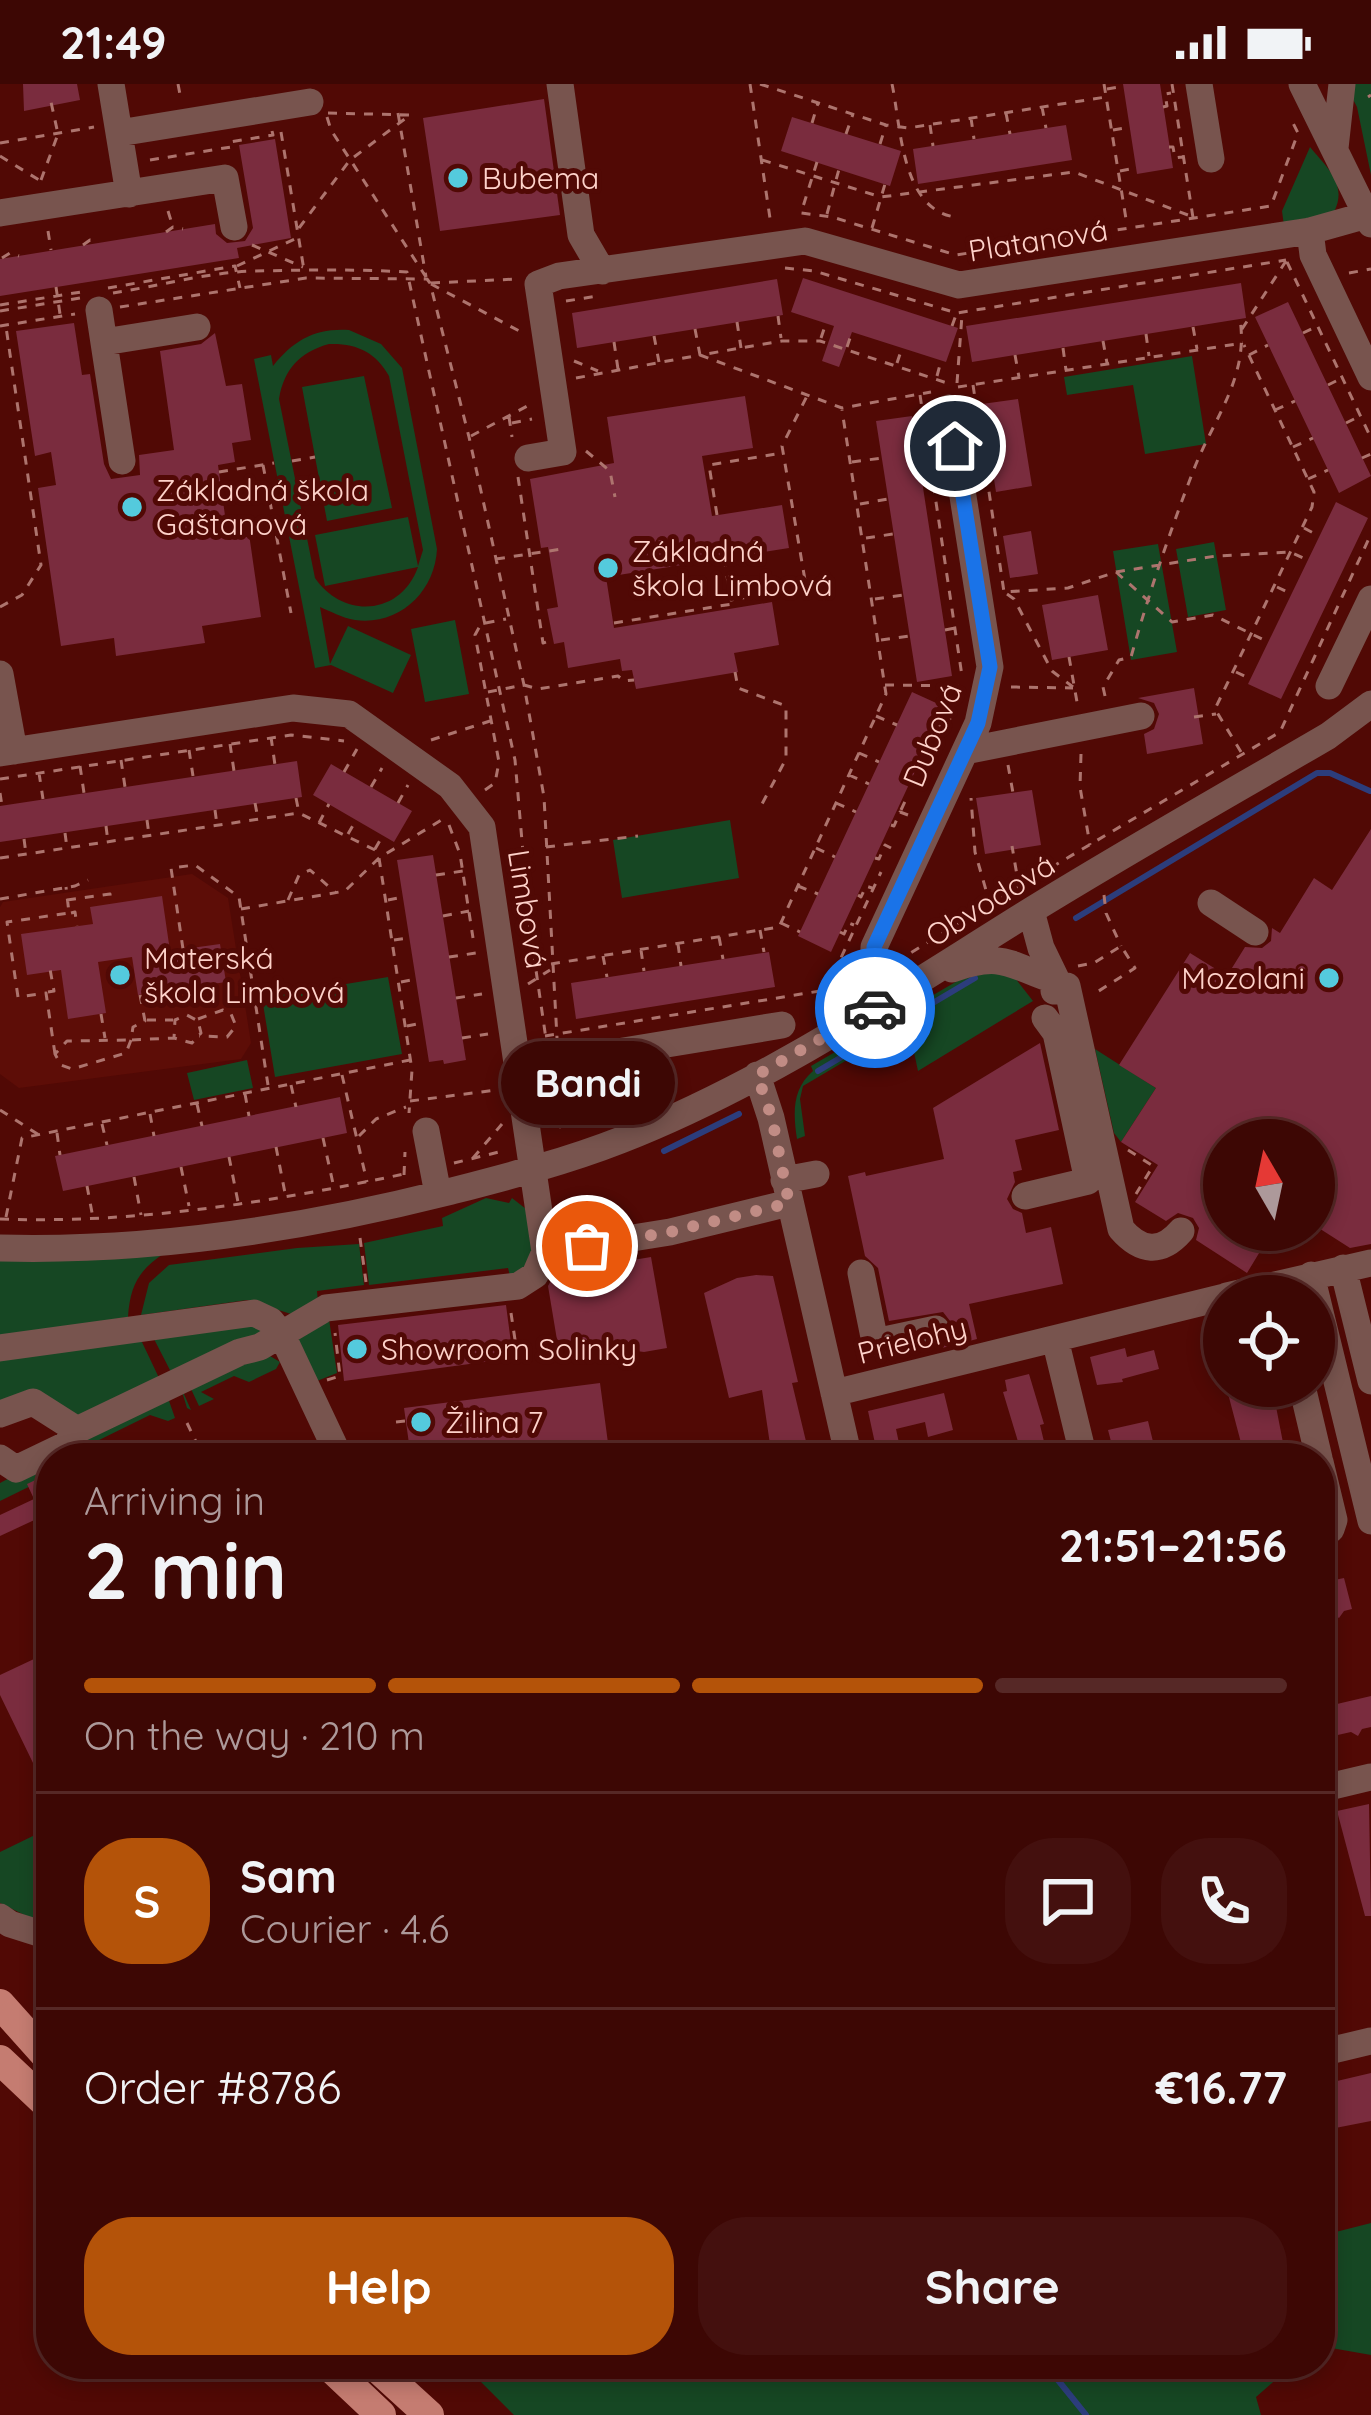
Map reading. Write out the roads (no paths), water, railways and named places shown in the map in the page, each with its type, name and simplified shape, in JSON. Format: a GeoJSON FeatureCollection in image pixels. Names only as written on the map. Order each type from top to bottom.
{"type":"FeatureCollection","features":[{"type":"Feature","properties":{"kind":"main road"},"geometry":{"type":"LineString","coordinates":[[0,2004],[36,2047]]}},
{"type":"Feature","properties":{"kind":"main road"},"geometry":{"type":"LineString","coordinates":[[0,2027],[36,2054]]}},
{"type":"Feature","properties":{"kind":"main road"},"geometry":{"type":"LineString","coordinates":[[0,2060],[36,2094]]}},
{"type":"Feature","properties":{"kind":"main road"},"geometry":{"type":"LineString","coordinates":[[342,2379],[381,2415]]}},
{"type":"Feature","properties":{"kind":"main road"},"geometry":{"type":"LineString","coordinates":[[389,2379],[429,2415]]}},
{"type":"Feature","properties":{"kind":"street"},"geometry":{"type":"LineString","coordinates":[[111,84],[129,194]]}},
{"type":"Feature","properties":{"kind":"street"},"geometry":{"type":"LineString","coordinates":[[560,84],[581,235],[602,271]]}},
{"type":"Feature","properties":{"kind":"street"},"geometry":{"type":"LineString","coordinates":[[1301,84],[1369,219]]}},
{"type":"Feature","properties":{"kind":"street"},"geometry":{"type":"LineString","coordinates":[[1335,152],[1342,84]]}},
{"type":"Feature","properties":{"kind":"street"},"geometry":{"type":"LineString","coordinates":[[1186,88],[1197,158]]}},
{"type":"Feature","properties":{"kind":"street"},"geometry":{"type":"LineString","coordinates":[[119,134],[310,102]]}},
{"type":"Feature","properties":{"kind":"street"},"geometry":{"type":"LineString","coordinates":[[3,225],[42,194],[129,194],[226,178],[241,232]]}},
{"type":"Feature","properties":{"kind":"street","name":"Platanová"},"geometry":{"type":"LineString","coordinates":[[519,457],[563,452],[538,284],[566,276],[774,244],[824,244],[959,285],[1197,249],[1303,249],[1369,219]]}},
{"type":"Feature","properties":{"kind":"street"},"geometry":{"type":"LineString","coordinates":[[1303,249],[1371,377]]}},
{"type":"Feature","properties":{"kind":"street"},"geometry":{"type":"LineString","coordinates":[[96,301],[122,461]]}},
{"type":"Feature","properties":{"kind":"street"},"geometry":{"type":"LineString","coordinates":[[104,342],[197,327]]}},
{"type":"Feature","properties":{"kind":"street","name":"Dubová"},"geometry":{"type":"LineString","coordinates":[[884,1003],[874,974],[874,947],[954,745],[988,691],[990,667],[953,398]]}},
{"type":"Feature","properties":{"kind":"street"},"geometry":{"type":"LineString","coordinates":[[1329,686],[1358,594]]}},
{"type":"Feature","properties":{"kind":"street"},"geometry":{"type":"LineString","coordinates":[[0,674],[7,752]]}},
{"type":"Feature","properties":{"kind":"street","name":"Obvodová"},"geometry":{"type":"LineString","coordinates":[[0,1248],[105,1248],[307,1223],[424,1179],[535,1168],[662,1123],[926,979],[1025,899],[1328,736],[1371,704]]}},
{"type":"Feature","properties":{"kind":"street","name":"Limbová"},"geometry":{"type":"LineString","coordinates":[[7,752],[293,708],[349,714],[392,759],[450,787],[455,811],[482,827],[514,1071],[535,1168]]}},
{"type":"Feature","properties":{"kind":"street"},"geometry":{"type":"LineString","coordinates":[[954,745],[1005,745],[1141,716]]}},
{"type":"Feature","properties":{"kind":"street"},"geometry":{"type":"LineString","coordinates":[[1025,899],[1042,948],[1062,984],[1121,1229],[1134,1244],[1151,1249],[1169,1244],[1181,1231]]}},
{"type":"Feature","properties":{"kind":"street"},"geometry":{"type":"LineString","coordinates":[[1211,903],[1255,932]]}},
{"type":"Feature","properties":{"kind":"street"},"geometry":{"type":"LineString","coordinates":[[926,979],[971,962],[998,959],[1062,984]]}},
{"type":"Feature","properties":{"kind":"street"},"geometry":{"type":"LineString","coordinates":[[1024,1196],[1088,1181],[1056,1033],[1040,1021],[1062,984]]}},
{"type":"Feature","properties":{"kind":"street"},"geometry":{"type":"LineString","coordinates":[[514,1071],[553,1049],[777,1012]]}},
{"type":"Feature","properties":{"kind":"street","name":"Prielohy"},"geometry":{"type":"LineString","coordinates":[[757,1075],[772,1118],[834,1393],[1203,1302]]}},
{"type":"Feature","properties":{"kind":"street"},"geometry":{"type":"LineString","coordinates":[[417,1130],[424,1179]]}},
{"type":"Feature","properties":{"kind":"street"},"geometry":{"type":"LineString","coordinates":[[0,1434],[65,1421],[282,1335],[326,1309],[518,1286],[535,1275],[545,1252],[535,1168]]}},
{"type":"Feature","properties":{"kind":"street"},"geometry":{"type":"LineString","coordinates":[[475,1172],[540,1213]]}},
{"type":"Feature","properties":{"kind":"street"},"geometry":{"type":"LineString","coordinates":[[545,1252],[670,1232],[787,1192],[816,1174]]}},
{"type":"Feature","properties":{"kind":"street"},"geometry":{"type":"LineString","coordinates":[[1357,1266],[1371,1381]]}},
{"type":"Feature","properties":{"kind":"street","name":"Prielohy"},"geometry":{"type":"LineString","coordinates":[[1311,1275],[1357,1266]]}},
{"type":"Feature","properties":{"kind":"street"},"geometry":{"type":"LineString","coordinates":[[861,1273],[875,1342],[936,1329]]}},
{"type":"Feature","properties":{"kind":"street"},"geometry":{"type":"LineString","coordinates":[[0,1348],[254,1313],[271,1321],[282,1335],[333,1443]]}},
{"type":"Feature","properties":{"kind":"street"},"geometry":{"type":"LineString","coordinates":[[1055,1339],[1080,1443]]}},
{"type":"Feature","properties":{"kind":"street"},"geometry":{"type":"LineString","coordinates":[[1335,1373],[1371,1521]]}},
{"type":"Feature","properties":{"kind":"street"},"geometry":{"type":"LineString","coordinates":[[834,1393],[846,1443]]}},
{"type":"Feature","properties":{"kind":"street"},"geometry":{"type":"LineString","coordinates":[[0,1414],[33,1402],[65,1421]]}},
{"type":"Feature","properties":{"kind":"street"},"geometry":{"type":"LineString","coordinates":[[1307,1407],[1316,1443]]}},
{"type":"Feature","properties":{"kind":"street"},"geometry":{"type":"LineString","coordinates":[[65,1421],[66,1443]]}},
{"type":"Feature","properties":{"kind":"street"},"geometry":{"type":"LineString","coordinates":[[4,1464],[36,1454]]}},
{"type":"Feature","properties":{"kind":"street"},"geometry":{"type":"LineString","coordinates":[[1335,1785],[1371,1777]]}},
{"type":"Feature","properties":{"kind":"street"},"geometry":{"type":"LineString","coordinates":[[0,1917],[36,1931]]}},
{"type":"Feature","properties":{"kind":"street"},"geometry":{"type":"LineString","coordinates":[[1335,2050],[1371,2041]]}},
{"type":"Feature","properties":{"kind":"waterway"},"geometry":{"type":"LineString","coordinates":[[1076,918],[1317,773],[1330,773],[1370,791]]}},
{"type":"Feature","properties":{"kind":"waterway"},"geometry":{"type":"LineString","coordinates":[[818,1071],[975,978]]}},
{"type":"Feature","properties":{"kind":"waterway"},"geometry":{"type":"LineString","coordinates":[[664,1151],[739,1114]]}},
{"type":"Feature","properties":{"kind":"waterway"},"geometry":{"type":"LineString","coordinates":[[1057,2379],[1086,2415]]}},
{"type":"Feature","properties":{"kind":"place","name":"Bubema"},"geometry":{"type":"Point","coordinates":[458,178]}},
{"type":"Feature","properties":{"kind":"place","name":"Základná škola Gaštanová"},"geometry":{"type":"Point","coordinates":[132,507]}},
{"type":"Feature","properties":{"kind":"place","name":"Základná škola Limbová"},"geometry":{"type":"Point","coordinates":[608,568]}},
{"type":"Feature","properties":{"kind":"place","name":"Materská škola Limbová"},"geometry":{"type":"Point","coordinates":[120,975]}},
{"type":"Feature","properties":{"kind":"place","name":"Mozolani"},"geometry":{"type":"Point","coordinates":[1329,978]}},
{"type":"Feature","properties":{"kind":"place","name":"Bandi"},"geometry":{"type":"Point","coordinates":[587,1246]}},
{"type":"Feature","properties":{"kind":"place","name":"Showroom Solinky"},"geometry":{"type":"Point","coordinates":[357,1349]}},
{"type":"Feature","properties":{"kind":"place","name":"Žilina 7"},"geometry":{"type":"Point","coordinates":[421,1422]}}]}
